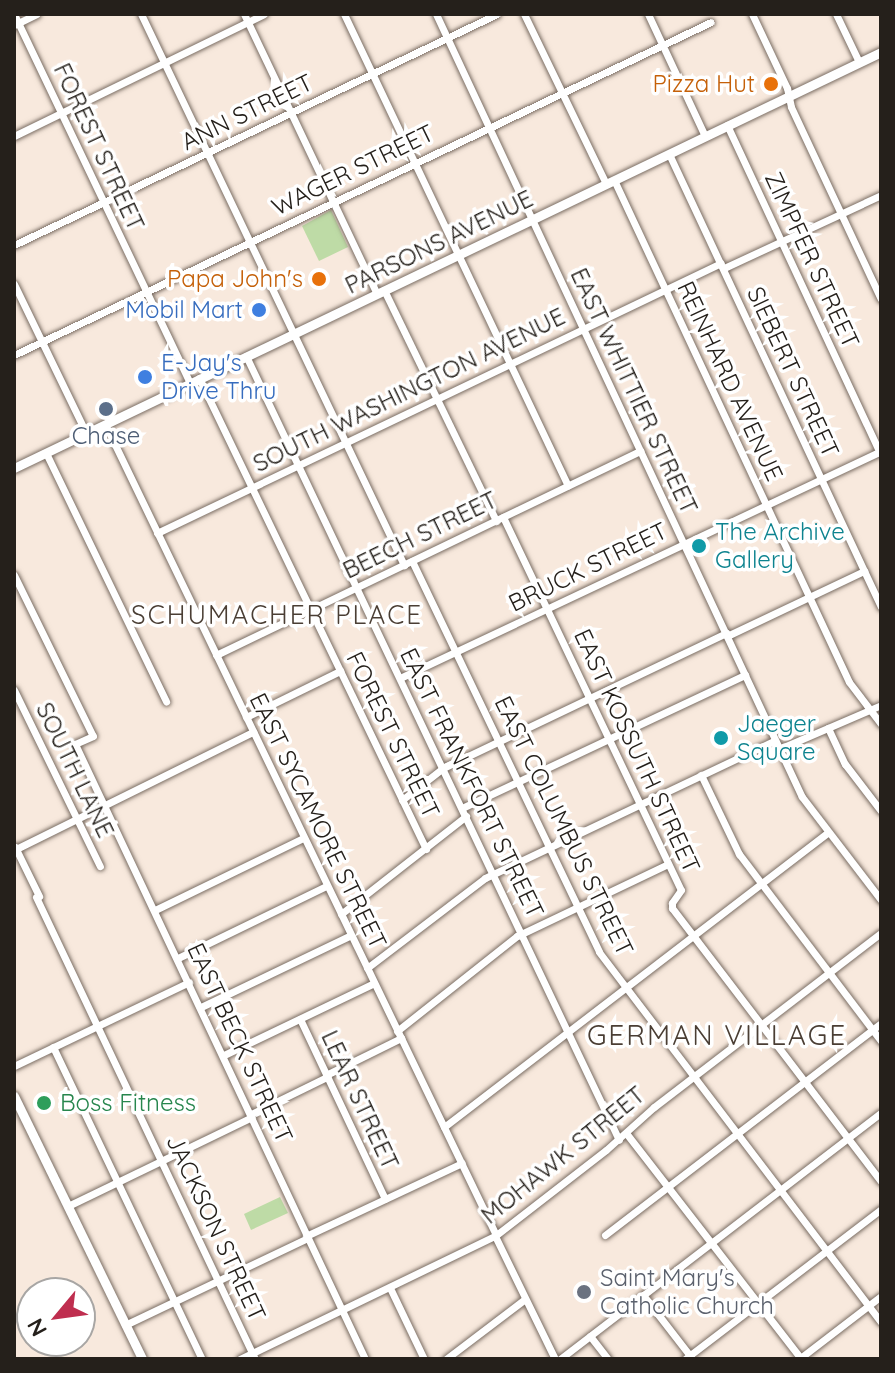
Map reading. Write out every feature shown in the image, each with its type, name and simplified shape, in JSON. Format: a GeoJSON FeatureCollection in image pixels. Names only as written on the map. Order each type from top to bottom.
{"type":"FeatureCollection","features":[{"type":"Feature","properties":{"kind":"main road","name":"PARSONS AVENUE"},"geometry":{"type":"LineString","coordinates":[[14,468],[881,52]]}},
{"type":"Feature","properties":{"kind":"main road"},"geometry":{"type":"LineString","coordinates":[[14,1096],[142,1359]]}},
{"type":"Feature","properties":{"kind":"street","name":"FOREST STREET"},"geometry":{"type":"LineString","coordinates":[[14,14],[16,24],[147,291],[252,487],[426,849]]}},
{"type":"Feature","properties":{"kind":"street"},"geometry":{"type":"LineString","coordinates":[[16,24],[37,14]]}},
{"type":"Feature","properties":{"kind":"street"},"geometry":{"type":"LineString","coordinates":[[141,14],[404,565]]}},
{"type":"Feature","properties":{"kind":"street"},"geometry":{"type":"LineString","coordinates":[[14,136],[165,63],[246,18],[264,14]]}},
{"type":"Feature","properties":{"kind":"street"},"geometry":{"type":"LineString","coordinates":[[344,14],[568,486]]}},
{"type":"Feature","properties":{"kind":"street","name":"EAST WHITTIER STREET"},"geometry":{"type":"LineString","coordinates":[[436,14],[802,797],[881,900]]}},
{"type":"Feature","properties":{"kind":"street","name":"ANN STREET"},"geometry":{"type":"LineString","coordinates":[[14,245],[497,14]]}},
{"type":"Feature","properties":{"kind":"street","name":"REINHARD AVENUE"},"geometry":{"type":"LineString","coordinates":[[524,14],[665,289],[849,682],[881,724]]}},
{"type":"Feature","properties":{"kind":"street"},"geometry":{"type":"LineString","coordinates":[[648,14],[705,136]]}},
{"type":"Feature","properties":{"kind":"street"},"geometry":{"type":"LineString","coordinates":[[752,14],[881,299]]}},
{"type":"Feature","properties":{"kind":"street"},"geometry":{"type":"LineString","coordinates":[[836,14],[859,62]]}},
{"type":"Feature","properties":{"kind":"street","name":"EAST KOSSUTH STREET"},"geometry":{"type":"LineString","coordinates":[[246,18],[333,202],[546,608],[589,697],[681,890],[672,908],[881,1181]]}},
{"type":"Feature","properties":{"kind":"street","name":"WAGER STREET"},"geometry":{"type":"LineString","coordinates":[[14,355],[711,22]]}},
{"type":"Feature","properties":{"kind":"street","name":"ZIMPFER STREET"},"geometry":{"type":"LineString","coordinates":[[727,125],[880,453]]}},
{"type":"Feature","properties":{"kind":"street","name":"SIEBERT STREET"},"geometry":{"type":"LineString","coordinates":[[669,154],[881,607]]}},
{"type":"Feature","properties":{"kind":"street","name":"SOUTH WASHINGTON AVENUE"},"geometry":{"type":"LineString","coordinates":[[157,533],[665,289],[782,241],[881,195]]}},
{"type":"Feature","properties":{"kind":"street"},"geometry":{"type":"LineString","coordinates":[[14,284],[86,433]]}},
{"type":"Feature","properties":{"kind":"street","name":"EAST FRANKFORT STREET"},"geometry":{"type":"LineString","coordinates":[[246,356],[619,1140]]}},
{"type":"Feature","properties":{"kind":"street","name":"EAST SYCAMORE STREET"},"geometry":{"type":"LineString","coordinates":[[105,424],[525,1299],[558,1359]]}},
{"type":"Feature","properties":{"kind":"street","name":"BEECH STREET"},"geometry":{"type":"LineString","coordinates":[[216,655],[640,451]]}},
{"type":"Feature","properties":{"kind":"street"},"geometry":{"type":"LineString","coordinates":[[46,453],[166,701]]}},
{"type":"Feature","properties":{"kind":"street","name":"BRUCK STREET"},"geometry":{"type":"LineString","coordinates":[[400,678],[880,453]]}},
{"type":"Feature","properties":{"kind":"street","name":"EAST COLUMBUS STREET"},"geometry":{"type":"LineString","coordinates":[[412,561],[599,952],[881,1322]]}},
{"type":"Feature","properties":{"kind":"street"},"geometry":{"type":"LineString","coordinates":[[402,800],[443,768],[498,740],[864,571]]}},
{"type":"Feature","properties":{"kind":"street","name":"EAST BECK STREET"},"geometry":{"type":"LineString","coordinates":[[14,575],[93,736],[75,744],[365,1359]]}},
{"type":"Feature","properties":{"kind":"street"},"geometry":{"type":"LineString","coordinates":[[246,717],[340,671]]}},
{"type":"Feature","properties":{"kind":"street"},"geometry":{"type":"LineString","coordinates":[[462,808],[745,675]]}},
{"type":"Feature","properties":{"kind":"street","name":"SOUTH LANE"},"geometry":{"type":"LineString","coordinates":[[14,690],[100,866]]}},
{"type":"Feature","properties":{"kind":"street"},"geometry":{"type":"LineString","coordinates":[[779,749],[881,705]]}},
{"type":"Feature","properties":{"kind":"street"},"geometry":{"type":"LineString","coordinates":[[14,714],[23,710]]}},
{"type":"Feature","properties":{"kind":"street"},"geometry":{"type":"LineString","coordinates":[[828,728],[845,764],[881,811]]}},
{"type":"Feature","properties":{"kind":"street"},"geometry":{"type":"LineString","coordinates":[[15,848],[253,732]]}},
{"type":"Feature","properties":{"kind":"street"},"geometry":{"type":"LineString","coordinates":[[367,968],[493,873],[775,740]]}},
{"type":"Feature","properties":{"kind":"street"},"geometry":{"type":"LineString","coordinates":[[701,775],[735,848],[881,1041]]}},
{"type":"Feature","properties":{"kind":"street"},"geometry":{"type":"LineString","coordinates":[[341,914],[466,816]]}},
{"type":"Feature","properties":{"kind":"street"},"geometry":{"type":"LineString","coordinates":[[444,1127],[828,832]]}},
{"type":"Feature","properties":{"kind":"street"},"geometry":{"type":"LineString","coordinates":[[155,910],[303,838]]}},
{"type":"Feature","properties":{"kind":"street","name":"JACKSON STREET"},"geometry":{"type":"LineString","coordinates":[[15,848],[254,1356]]}},
{"type":"Feature","properties":{"kind":"street"},"geometry":{"type":"LineString","coordinates":[[68,1206],[252,1116],[326,1076],[399,1034],[522,934],[668,864]]}},
{"type":"Feature","properties":{"kind":"street"},"geometry":{"type":"LineString","coordinates":[[178,958],[326,886]]}},
{"type":"Feature","properties":{"kind":"street","name":"MOHAWK STREET"},"geometry":{"type":"LineString","coordinates":[[240,1359],[254,1356],[495,1236],[881,933]]}},
{"type":"Feature","properties":{"kind":"street"},"geometry":{"type":"LineString","coordinates":[[201,1007],[351,935]]}},
{"type":"Feature","properties":{"kind":"street"},"geometry":{"type":"LineString","coordinates":[[14,1066],[189,982]]}},
{"type":"Feature","properties":{"kind":"street"},"geometry":{"type":"LineString","coordinates":[[224,1055],[374,983]]}},
{"type":"Feature","properties":{"kind":"street","name":"LEAR STREET"},"geometry":{"type":"LineString","coordinates":[[300,1019],[385,1199]]}},
{"type":"Feature","properties":{"kind":"street"},"geometry":{"type":"LineString","coordinates":[[605,1235],[881,1023]]}},
{"type":"Feature","properties":{"kind":"street"},"geometry":{"type":"LineString","coordinates":[[53,1047],[202,1359]]}},
{"type":"Feature","properties":{"kind":"street"},"geometry":{"type":"LineString","coordinates":[[558,1359],[881,1113]]}},
{"type":"Feature","properties":{"kind":"street"},"geometry":{"type":"LineString","coordinates":[[626,1133],[800,1359],[881,1296]]}},
{"type":"Feature","properties":{"kind":"street"},"geometry":{"type":"LineString","coordinates":[[125,1325],[462,1163]]}},
{"type":"Feature","properties":{"kind":"street"},"geometry":{"type":"LineString","coordinates":[[643,1295],[689,1358],[881,1209]]}},
{"type":"Feature","properties":{"kind":"street"},"geometry":{"type":"LineString","coordinates":[[390,1288],[424,1359]]}},
{"type":"Feature","properties":{"kind":"street"},"geometry":{"type":"LineString","coordinates":[[446,1359],[525,1299]]}},
{"type":"Feature","properties":{"kind":"street"},"geometry":{"type":"LineString","coordinates":[[590,1336],[608,1359]]}},
{"type":"Feature","properties":{"kind":"green space"},"geometry":{"type":"Polygon","coordinates":[[[331,210],[348,247],[319,261],[302,226],[331,210]]]}},
{"type":"Feature","properties":{"kind":"green space"},"geometry":{"type":"Polygon","coordinates":[[[280,1197],[288,1213],[251,1230],[244,1214],[280,1197]]]}},
{"type":"Feature","properties":{"kind":"place","name":"Pizza Hut"},"geometry":{"type":"Point","coordinates":[771,84]}},
{"type":"Feature","properties":{"kind":"place","name":"Papa John's"},"geometry":{"type":"Point","coordinates":[319,279]}},
{"type":"Feature","properties":{"kind":"place","name":"Mobil Mart"},"geometry":{"type":"Point","coordinates":[259,310]}},
{"type":"Feature","properties":{"kind":"place","name":"E-Jay's Drive Thru"},"geometry":{"type":"Point","coordinates":[145,377]}},
{"type":"Feature","properties":{"kind":"place","name":"Chase"},"geometry":{"type":"Point","coordinates":[106,409]}},
{"type":"Feature","properties":{"kind":"place","name":"The Archive Gallery"},"geometry":{"type":"Point","coordinates":[699,546]}},
{"type":"Feature","properties":{"kind":"place","name":"Jaeger Square"},"geometry":{"type":"Point","coordinates":[721,738]}},
{"type":"Feature","properties":{"kind":"place","name":"Boss Fitness"},"geometry":{"type":"Point","coordinates":[44,1103]}},
{"type":"Feature","properties":{"kind":"place","name":"Saint Mary's Catholic Church"},"geometry":{"type":"Point","coordinates":[584,1292]}},
{"type":"Feature","properties":{"kind":"district","name":"SCHUMACHER PLACE"},"geometry":{"type":"Point","coordinates":[277,615]}},
{"type":"Feature","properties":{"kind":"district","name":"GERMAN VILLAGE"},"geometry":{"type":"Point","coordinates":[717,1035]}}]}
